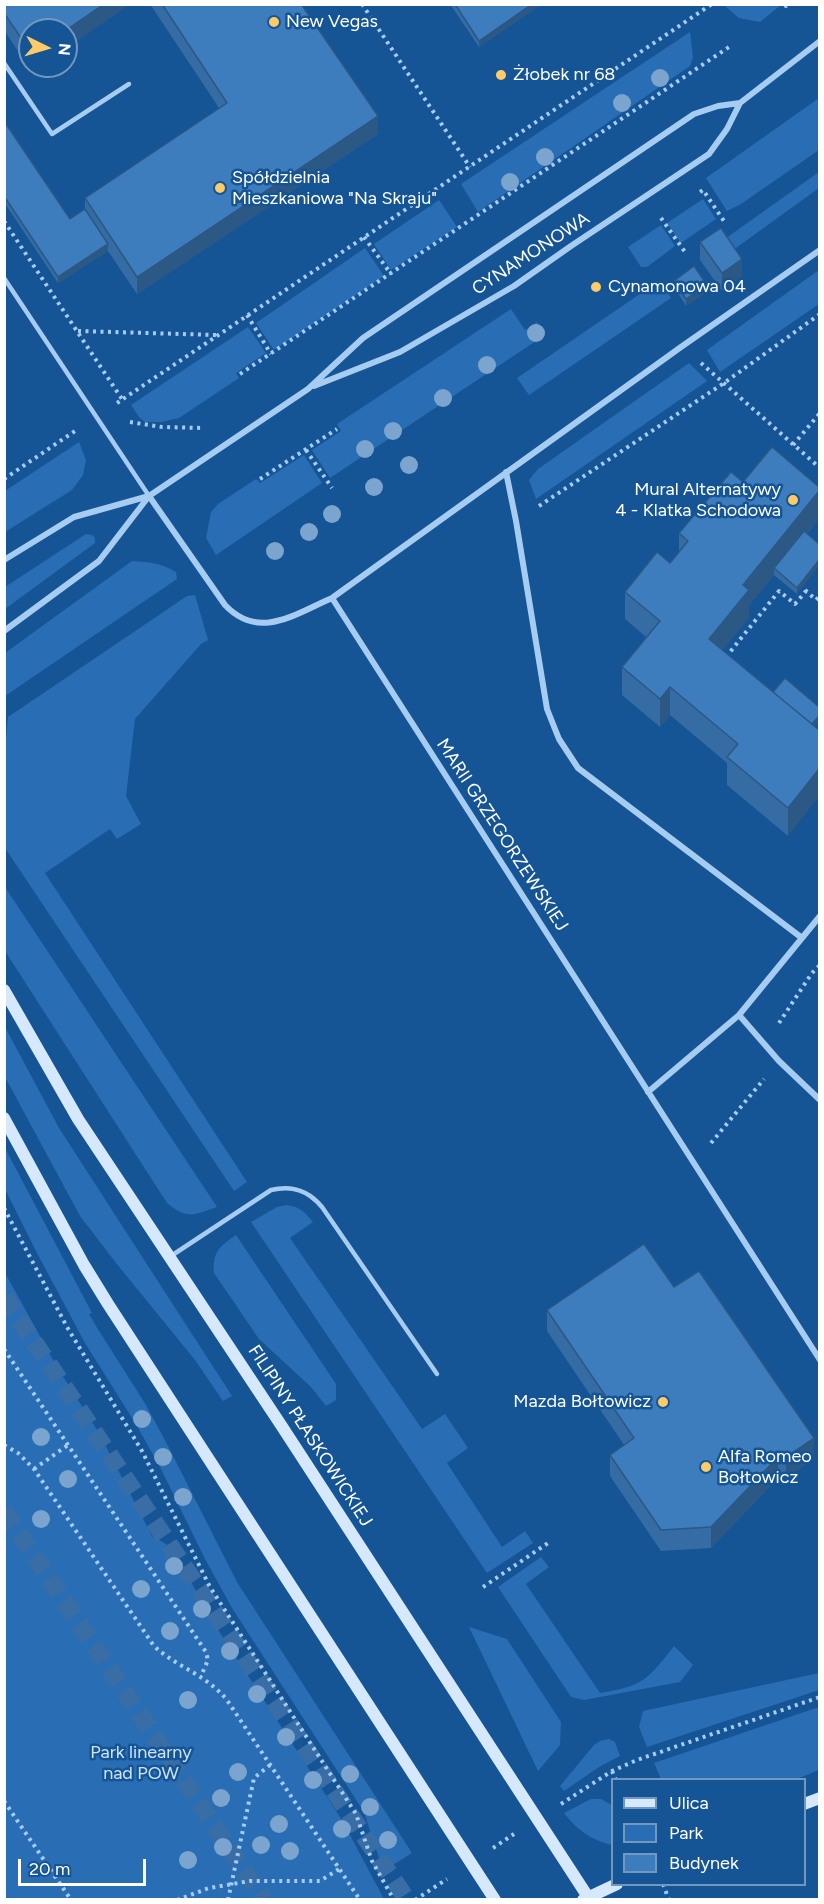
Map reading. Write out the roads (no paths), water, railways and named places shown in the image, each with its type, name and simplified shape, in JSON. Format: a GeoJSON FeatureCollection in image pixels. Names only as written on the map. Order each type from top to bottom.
{"type":"FeatureCollection","features":[{"type":"Feature","properties":{"kind":"main road","name":"FILIPINY PŁASKOWICKIEJ"},"geometry":{"type":"LineString","coordinates":[[4,990],[78,1119],[171,1257],[587,1899]]}},
{"type":"Feature","properties":{"kind":"main road"},"geometry":{"type":"LineString","coordinates":[[4,1118],[84,1265],[108,1304],[495,1899]]}},
{"type":"Feature","properties":{"kind":"main road"},"geometry":{"type":"LineString","coordinates":[[587,1899],[613,1886]]}},
{"type":"Feature","properties":{"kind":"street","name":"CYNAMONOWA"},"geometry":{"type":"LineString","coordinates":[[308,389],[400,352],[514,286],[709,154],[727,129],[740,104],[819,41]]}},
{"type":"Feature","properties":{"kind":"street","name":"CYNAMONOWA"},"geometry":{"type":"LineString","coordinates":[[4,560],[74,517],[149,496],[308,389],[363,338],[694,114],[718,106],[740,104]]}},
{"type":"Feature","properties":{"kind":"street"},"geometry":{"type":"LineString","coordinates":[[149,496],[225,605],[240,619],[269,624],[332,598],[681,346],[819,250]]}},
{"type":"Feature","properties":{"kind":"street"},"geometry":{"type":"LineString","coordinates":[[506,472],[547,709],[559,739],[579,768],[801,938]]}},
{"type":"Feature","properties":{"kind":"street","name":"CYNAMONOWA"},"geometry":{"type":"LineString","coordinates":[[4,631],[99,561],[149,496]]}},
{"type":"Feature","properties":{"kind":"street","name":"MARII GRZEGORZEWSKIEJ"},"geometry":{"type":"LineString","coordinates":[[332,598],[819,1360]]}},
{"type":"Feature","properties":{"kind":"street"},"geometry":{"type":"LineString","coordinates":[[648,1092],[739,1015],[819,916]]}},
{"type":"Feature","properties":{"kind":"street"},"geometry":{"type":"LineString","coordinates":[[739,1015],[779,1061],[819,1100]]}},
{"type":"Feature","properties":{"kind":"lane"},"geometry":{"type":"LineString","coordinates":[[4,63],[52,134],[129,84]]}},
{"type":"Feature","properties":{"kind":"lane"},"geometry":{"type":"LineString","coordinates":[[4,278],[149,496]]}},
{"type":"Feature","properties":{"kind":"lane"},"geometry":{"type":"LineString","coordinates":[[171,1257],[271,1190],[290,1187],[308,1193],[322,1207],[437,1374]]}},
{"type":"Feature","properties":{"kind":"tunnel"},"geometry":{"type":"LineString","coordinates":[[4,1297],[407,1900]]}},
{"type":"Feature","properties":{"kind":"tunnel"},"geometry":{"type":"LineString","coordinates":[[4,1511],[264,1900]]}},
{"type":"Feature","properties":{"kind":"place","name":"New Vegas"},"geometry":{"type":"Point","coordinates":[274,22]}},
{"type":"Feature","properties":{"kind":"place","name":"Żłobek nr 68"},"geometry":{"type":"Point","coordinates":[501,75]}},
{"type":"Feature","properties":{"kind":"place","name":"Spółdzielnia Mieszkaniowa \"Na Skraju\""},"geometry":{"type":"Point","coordinates":[220,188]}},
{"type":"Feature","properties":{"kind":"place","name":"Cynamonowa 04"},"geometry":{"type":"Point","coordinates":[596,287]}},
{"type":"Feature","properties":{"kind":"place","name":"Mural Alternatywy 4 - Klatka Schodowa"},"geometry":{"type":"Point","coordinates":[793,500]}},
{"type":"Feature","properties":{"kind":"place","name":"Mazda Bołtowicz"},"geometry":{"type":"Point","coordinates":[663,1402]}},
{"type":"Feature","properties":{"kind":"place","name":"Alfa Romeo Bołtowicz"},"geometry":{"type":"Point","coordinates":[706,1467]}},
{"type":"Feature","properties":{"kind":"park label","name":"Park linearny nad POW"},"geometry":{"type":"Point","coordinates":[141,1763]}}]}
